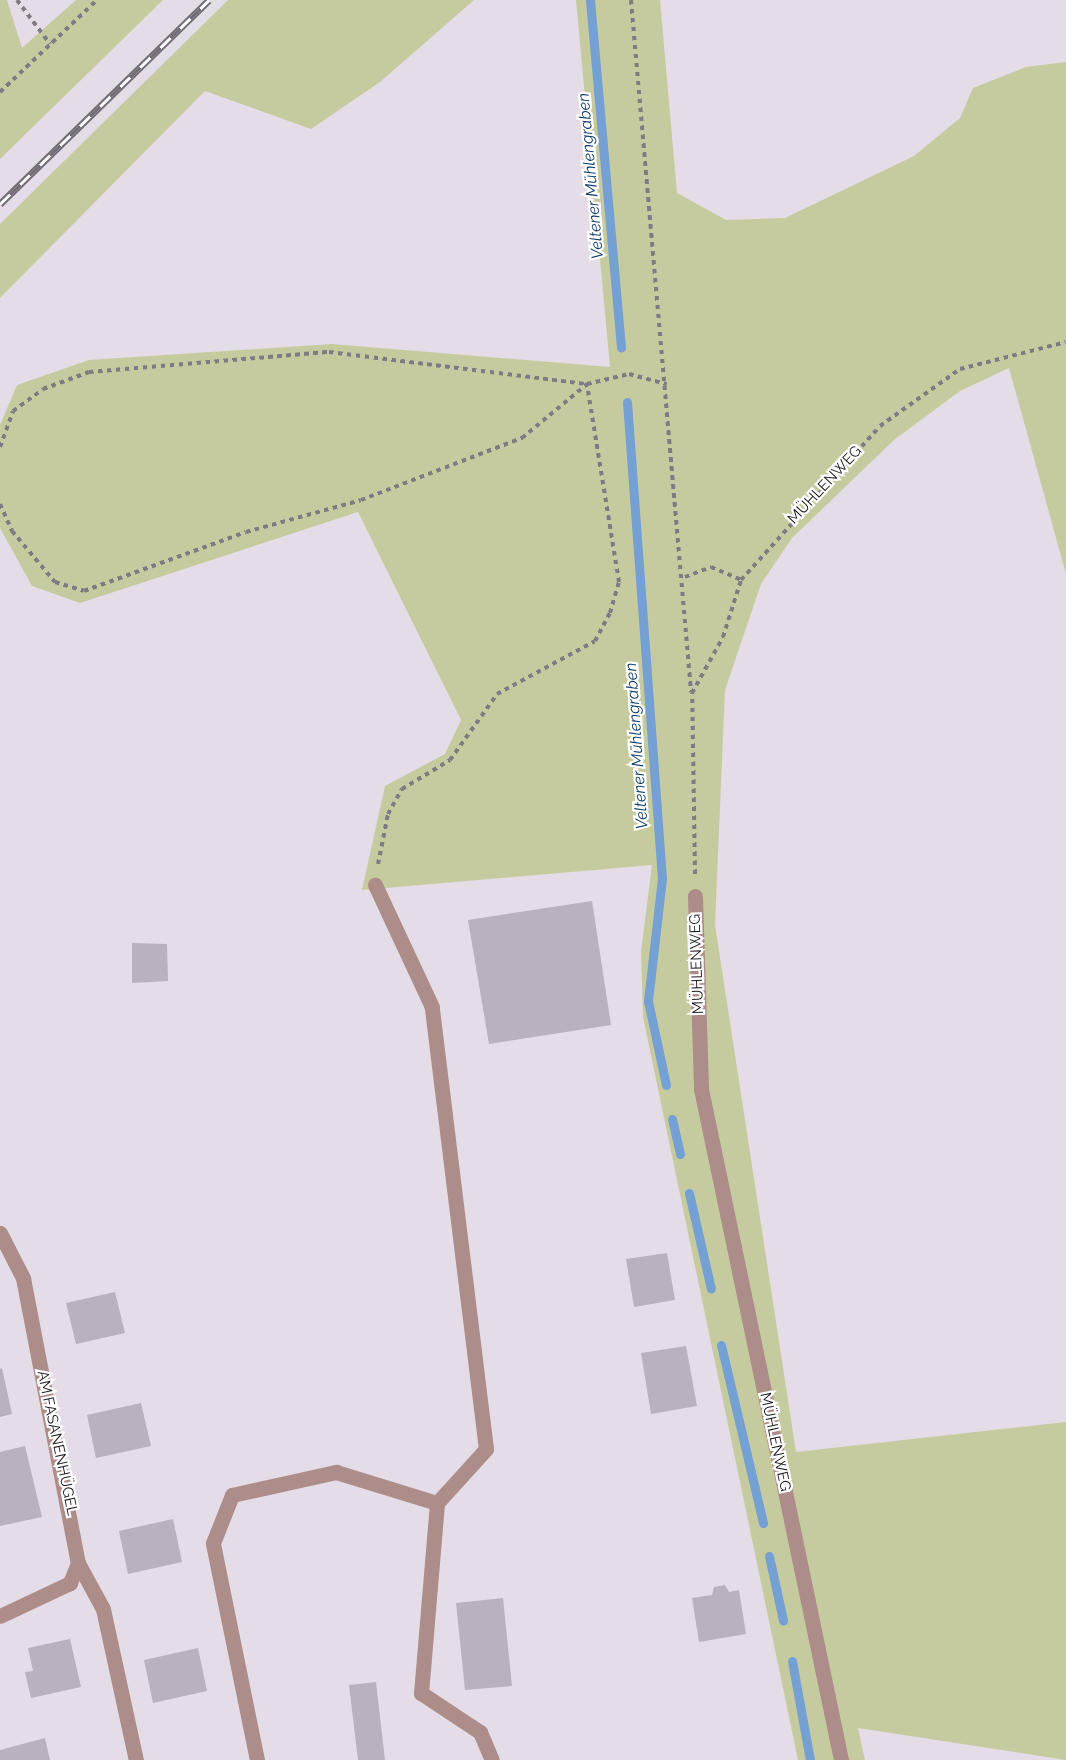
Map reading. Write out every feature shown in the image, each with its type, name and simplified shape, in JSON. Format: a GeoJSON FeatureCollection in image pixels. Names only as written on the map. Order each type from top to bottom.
{"type":"FeatureCollection","features":[{"type":"Feature","properties":{"kind":"street"},"geometry":{"type":"LineString","coordinates":[[375,885],[432,1007],[486,1449],[437,1503],[421,1693],[480,1732],[492,1760]]}},
{"type":"Feature","properties":{"kind":"street","name":"MÜHLENWEG"},"geometry":{"type":"LineString","coordinates":[[695,896],[701,1089],[841,1760]]}},
{"type":"Feature","properties":{"kind":"street","name":"AM FASANENHÜGEL"},"geometry":{"type":"LineString","coordinates":[[0,1233],[23,1278],[78,1563],[103,1609],[136,1760]]}},
{"type":"Feature","properties":{"kind":"street"},"geometry":{"type":"LineString","coordinates":[[257,1760],[213,1543],[232,1496],[336,1472],[437,1503]]}},
{"type":"Feature","properties":{"kind":"street"},"geometry":{"type":"LineString","coordinates":[[0,1616],[70,1583],[78,1563]]}},
{"type":"Feature","properties":{"kind":"path"},"geometry":{"type":"LineString","coordinates":[[17,0],[50,44]]}},
{"type":"Feature","properties":{"kind":"path"},"geometry":{"type":"LineString","coordinates":[[0,92],[97,0]]}},
{"type":"Feature","properties":{"kind":"path"},"geometry":{"type":"LineString","coordinates":[[631,0],[685,577],[683,633],[692,693]]}},
{"type":"Feature","properties":{"kind":"path","name":"MÜHLENWEG"},"geometry":{"type":"LineString","coordinates":[[695,896],[692,693],[723,637],[741,580],[880,426],[960,369],[1066,342]]}},
{"type":"Feature","properties":{"kind":"path"},"geometry":{"type":"LineString","coordinates":[[0,447],[13,411],[43,389],[89,372],[329,352],[587,384],[629,374],[667,384]]}},
{"type":"Feature","properties":{"kind":"path"},"geometry":{"type":"LineString","coordinates":[[0,504],[12,531],[55,582],[84,591],[246,532],[361,500],[522,438],[587,384]]}},
{"type":"Feature","properties":{"kind":"path"},"geometry":{"type":"LineString","coordinates":[[375,885],[388,814],[402,789],[450,760],[497,694],[595,641],[610,613],[619,582],[587,384]]}},
{"type":"Feature","properties":{"kind":"path"},"geometry":{"type":"LineString","coordinates":[[685,577],[711,567],[741,580]]}},
{"type":"Feature","properties":{"kind":"green space"},"geometry":{"type":"Polygon","coordinates":[[[0,0],[7,0],[22,48],[76,0],[163,0],[0,159],[0,0]]]}},
{"type":"Feature","properties":{"kind":"green space"},"geometry":{"type":"Polygon","coordinates":[[[228,0],[474,0],[380,82],[311,129],[205,91],[0,298],[0,224],[228,0]]]}},
{"type":"Feature","properties":{"kind":"green space"},"geometry":{"type":"Polygon","coordinates":[[[576,0],[660,0],[677,193],[726,220],[785,218],[914,156],[960,118],[973,88],[1026,67],[1066,62],[1066,574],[1009,368],[960,391],[894,440],[792,538],[761,584],[725,690],[715,925],[796,1452],[1066,1422],[1066,1760],[858,1728],[865,1760],[798,1760],[643,1017],[641,952],[652,865],[362,890],[385,786],[445,754],[461,720],[358,512],[80,603],[32,586],[0,528],[0,425],[17,385],[89,360],[332,344],[610,367],[576,0]]]}},
{"type":"Feature","properties":{"kind":"building"},"geometry":{"type":"Polygon","coordinates":[[[592,901],[611,1025],[489,1044],[468,920],[592,901]]]}},
{"type":"Feature","properties":{"kind":"building"},"geometry":{"type":"Polygon","coordinates":[[[132,943],[167,944],[168,981],[132,983],[132,943]]]}},
{"type":"Feature","properties":{"kind":"building"},"geometry":{"type":"Polygon","coordinates":[[[667,1253],[675,1300],[634,1307],[626,1259],[667,1253]]]}},
{"type":"Feature","properties":{"kind":"building"},"geometry":{"type":"Polygon","coordinates":[[[115,1292],[125,1333],[76,1344],[66,1303],[115,1292]]]}},
{"type":"Feature","properties":{"kind":"building"},"geometry":{"type":"Polygon","coordinates":[[[686,1346],[697,1406],[651,1414],[641,1353],[686,1346]]]}},
{"type":"Feature","properties":{"kind":"building"},"geometry":{"type":"Polygon","coordinates":[[[2,1368],[12,1414],[0,1417],[0,1369],[2,1368]]]}},
{"type":"Feature","properties":{"kind":"building"},"geometry":{"type":"Polygon","coordinates":[[[141,1403],[151,1446],[96,1458],[87,1415],[141,1403]]]}},
{"type":"Feature","properties":{"kind":"building"},"geometry":{"type":"Polygon","coordinates":[[[25,1446],[42,1517],[0,1526],[0,1452],[25,1446]]]}},
{"type":"Feature","properties":{"kind":"building"},"geometry":{"type":"Polygon","coordinates":[[[173,1519],[182,1562],[128,1574],[119,1531],[173,1519]]]}},
{"type":"Feature","properties":{"kind":"building"},"geometry":{"type":"Polygon","coordinates":[[[725,1585],[729,1592],[739,1590],[746,1634],[699,1642],[692,1598],[712,1595],[714,1587],[725,1585]]]}},
{"type":"Feature","properties":{"kind":"building"},"geometry":{"type":"Polygon","coordinates":[[[503,1598],[512,1686],[465,1690],[456,1603],[503,1598]]]}},
{"type":"Feature","properties":{"kind":"building"},"geometry":{"type":"Polygon","coordinates":[[[70,1639],[81,1687],[31,1698],[25,1672],[33,1671],[28,1648],[70,1639]]]}},
{"type":"Feature","properties":{"kind":"building"},"geometry":{"type":"Polygon","coordinates":[[[198,1648],[207,1691],[153,1703],[144,1660],[198,1648]]]}},
{"type":"Feature","properties":{"kind":"building"},"geometry":{"type":"Polygon","coordinates":[[[376,1682],[385,1760],[358,1760],[349,1685],[376,1682]]]}},
{"type":"Feature","properties":{"kind":"building"},"geometry":{"type":"Polygon","coordinates":[[[45,1738],[50,1760],[0,1760],[0,1750],[45,1738]]]}},
{"type":"Feature","properties":{"kind":"waterway","name":"Veltener Mühlengraben"},"geometry":{"type":"LineString","coordinates":[[590,0],[621,348]]}},
{"type":"Feature","properties":{"kind":"waterway","name":"Veltener Mühlengraben"},"geometry":{"type":"LineString","coordinates":[[627,402],[662,878],[648,1001],[666,1085]]}},
{"type":"Feature","properties":{"kind":"waterway","name":"Veltener Mühlengraben"},"geometry":{"type":"LineString","coordinates":[[672,1119],[680,1154]]}},
{"type":"Feature","properties":{"kind":"waterway","name":"Veltener Mühlengraben"},"geometry":{"type":"LineString","coordinates":[[689,1193],[711,1289]]}},
{"type":"Feature","properties":{"kind":"waterway","name":"Veltener Mühlengraben"},"geometry":{"type":"LineString","coordinates":[[721,1345],[763,1523]]}},
{"type":"Feature","properties":{"kind":"waterway","name":"Veltener Mühlengraben"},"geometry":{"type":"LineString","coordinates":[[769,1556],[783,1620]]}},
{"type":"Feature","properties":{"kind":"waterway","name":"Veltener Mühlengraben"},"geometry":{"type":"LineString","coordinates":[[792,1661],[810,1760]]}},
{"type":"Feature","properties":{"kind":"railway"},"geometry":{"type":"LineString","coordinates":[[0,204],[209,0]]}}]}
